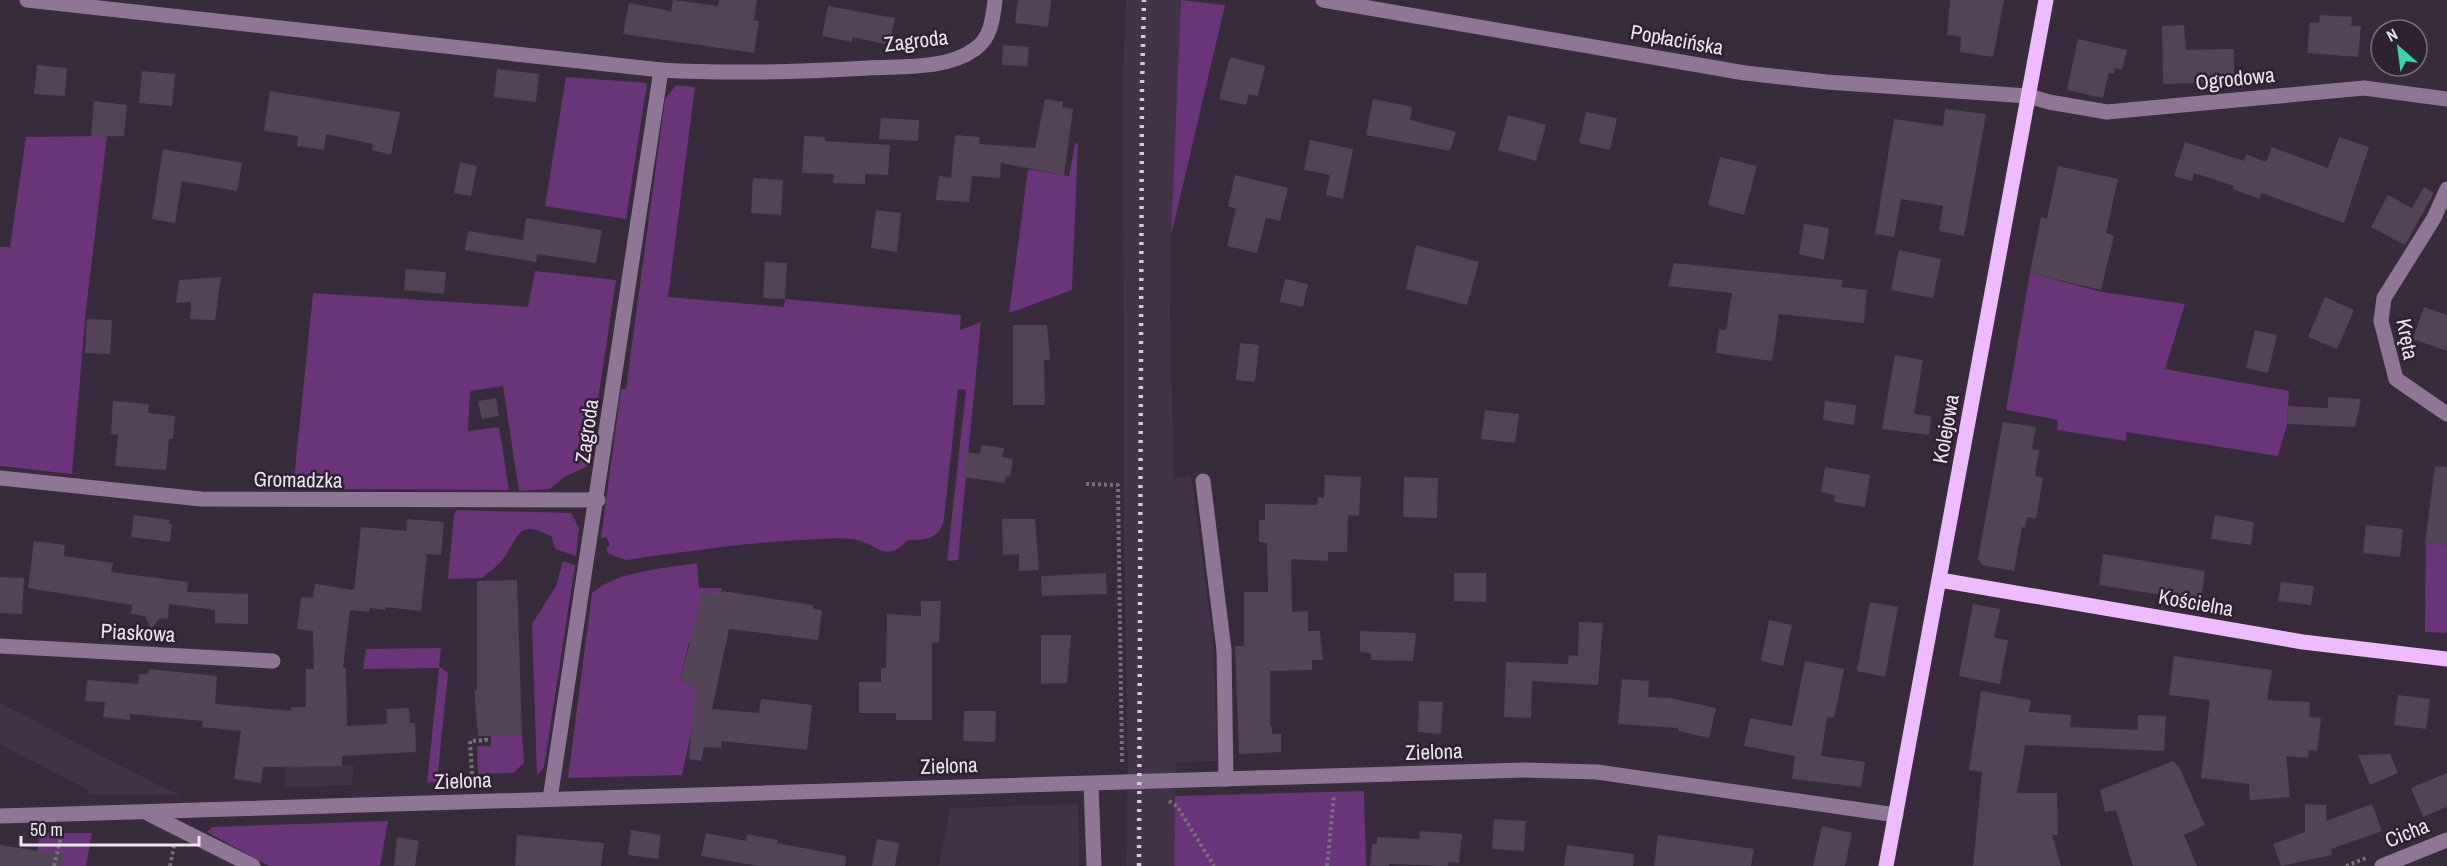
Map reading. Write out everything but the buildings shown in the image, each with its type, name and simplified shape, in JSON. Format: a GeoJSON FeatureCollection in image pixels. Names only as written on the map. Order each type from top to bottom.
{"type":"FeatureCollection","features":[{"type":"Feature","properties":{"kind":"main road","name":"Kolejowa"},"geometry":{"type":"LineString","coordinates":[[1886,866],[2046,0]]}},
{"type":"Feature","properties":{"kind":"main road","name":"Kościelna"},"geometry":{"type":"LineString","coordinates":[[1940,580],[2303,642],[2447,660]]}},
{"type":"Feature","properties":{"kind":"street","name":"Zagroda"},"geometry":{"type":"LineString","coordinates":[[27,0],[661,70],[735,73],[802,72],[933,64],[966,55],[986,40],[995,0]]}},
{"type":"Feature","properties":{"kind":"street","name":"Popłacińska"},"geometry":{"type":"LineString","coordinates":[[1323,0],[1744,73],[1827,82],[2028,96]]}},
{"type":"Feature","properties":{"kind":"street","name":"Zagroda"},"geometry":{"type":"LineString","coordinates":[[550,798],[598,500],[661,70]]}},
{"type":"Feature","properties":{"kind":"street","name":"Ogrodowa"},"geometry":{"type":"LineString","coordinates":[[2028,96],[2107,112],[2364,88],[2447,99]]}},
{"type":"Feature","properties":{"kind":"street","name":"Kręta"},"geometry":{"type":"LineString","coordinates":[[2447,189],[2434,218],[2384,298],[2380,311],[2396,379],[2447,414]]}},
{"type":"Feature","properties":{"kind":"street","name":"Gromadzka"},"geometry":{"type":"LineString","coordinates":[[0,478],[201,500],[598,500]]}},
{"type":"Feature","properties":{"kind":"street"},"geometry":{"type":"LineString","coordinates":[[1203,481],[1224,650],[1226,779]]}},
{"type":"Feature","properties":{"kind":"street","name":"Piaskowa"},"geometry":{"type":"LineString","coordinates":[[0,646],[273,661]]}},
{"type":"Feature","properties":{"kind":"street","name":"Zielona"},"geometry":{"type":"LineString","coordinates":[[0,816],[1524,770],[1597,772],[1896,815]]}},
{"type":"Feature","properties":{"kind":"street"},"geometry":{"type":"LineString","coordinates":[[1091,784],[1094,866]]}},
{"type":"Feature","properties":{"kind":"street"},"geometry":{"type":"LineString","coordinates":[[146,813],[253,866]]}},
{"type":"Feature","properties":{"kind":"street","name":"Cicha"},"geometry":{"type":"LineString","coordinates":[[2382,866],[2447,840]]}},
{"type":"Feature","properties":{"kind":"path"},"geometry":{"type":"LineString","coordinates":[[1086,484],[1118,485],[1122,782]]}},
{"type":"Feature","properties":{"kind":"path"},"geometry":{"type":"LineString","coordinates":[[472,774],[470,741],[486,740],[486,735]]}},
{"type":"Feature","properties":{"kind":"path"},"geometry":{"type":"LineString","coordinates":[[1327,866],[1336,776]]}},
{"type":"Feature","properties":{"kind":"path"},"geometry":{"type":"LineString","coordinates":[[1154,781],[1155,792],[1178,806],[1214,866]]}},
{"type":"Feature","properties":{"kind":"path"},"geometry":{"type":"LineString","coordinates":[[54,866],[67,815]]}},
{"type":"Feature","properties":{"kind":"shaded area"},"geometry":{"type":"Polygon","coordinates":[[[1126,0],[1181,0],[1171,236],[1170,316],[1174,479],[1191,475],[1213,638],[1217,761],[1176,762],[1174,866],[1126,866],[1128,769],[1124,528],[1123,77],[1126,0]]]}},
{"type":"Feature","properties":{"kind":"shaded area"},"geometry":{"type":"Polygon","coordinates":[[[1181,0],[1225,5],[1171,236],[1181,0]]]}},
{"type":"Feature","properties":{"kind":"shaded area"},"geometry":{"type":"Polygon","coordinates":[[[566,77],[647,83],[626,219],[545,206],[566,77]]]}},
{"type":"Feature","properties":{"kind":"shaded area"},"geometry":{"type":"Polygon","coordinates":[[[676,85],[695,87],[668,297],[784,307],[785,299],[961,315],[960,330],[981,322],[958,560],[947,561],[966,390],[958,389],[944,519],[939,531],[931,537],[908,540],[900,548],[886,552],[860,541],[838,538],[756,543],[626,560],[609,554],[606,549],[610,545],[606,537],[601,538],[621,389],[626,389],[665,99],[676,85]]]}},
{"type":"Feature","properties":{"kind":"shaded area"},"geometry":{"type":"Polygon","coordinates":[[[107,136],[86,309],[72,474],[0,466],[0,247],[10,247],[26,137],[107,136]]]}},
{"type":"Feature","properties":{"kind":"shaded area"},"geometry":{"type":"Polygon","coordinates":[[[1075,143],[1078,144],[1072,290],[1009,313],[1028,169],[1069,176],[1075,143]]]}},
{"type":"Feature","properties":{"kind":"shaded area"},"geometry":{"type":"Polygon","coordinates":[[[535,271],[616,280],[588,466],[564,477],[550,489],[519,491],[503,386],[470,391],[468,431],[499,427],[509,490],[293,489],[313,293],[528,307],[535,271]]]}},
{"type":"Feature","properties":{"kind":"shaded area"},"geometry":{"type":"Polygon","coordinates":[[[2030,273],[2102,292],[2185,304],[2165,369],[2289,391],[2287,424],[2278,456],[2126,432],[2126,441],[2057,430],[2058,420],[2006,410],[2030,273]]]}},
{"type":"Feature","properties":{"kind":"shaded area"},"geometry":{"type":"Polygon","coordinates":[[[457,510],[571,513],[579,528],[576,556],[555,549],[552,537],[532,529],[526,530],[517,537],[501,562],[482,578],[448,579],[454,515],[457,510]]]}},
{"type":"Feature","properties":{"kind":"shaded area"},"geometry":{"type":"Polygon","coordinates":[[[2426,543],[2447,545],[2447,633],[2425,632],[2426,543]]]}},
{"type":"Feature","properties":{"kind":"shaded area"},"geometry":{"type":"Polygon","coordinates":[[[563,561],[575,565],[544,767],[537,776],[532,624],[556,586],[563,561]]]}},
{"type":"Feature","properties":{"kind":"shaded area"},"geometry":{"type":"Polygon","coordinates":[[[697,563],[699,588],[722,588],[709,645],[689,642],[680,682],[701,687],[682,775],[568,778],[592,593],[615,579],[628,575],[697,563]]]}},
{"type":"Feature","properties":{"kind":"shaded area"},"geometry":{"type":"Polygon","coordinates":[[[441,648],[439,666],[448,673],[437,782],[427,783],[439,668],[363,669],[366,649],[441,648]]]}},
{"type":"Feature","properties":{"kind":"shaded area"},"geometry":{"type":"Polygon","coordinates":[[[0,703],[181,795],[89,794],[89,790],[0,744],[0,703]]]}},
{"type":"Feature","properties":{"kind":"shaded area"},"geometry":{"type":"Polygon","coordinates":[[[491,735],[522,735],[524,763],[513,773],[478,774],[477,746],[491,746],[491,735]]]}},
{"type":"Feature","properties":{"kind":"shaded area"},"geometry":{"type":"Polygon","coordinates":[[[285,748],[342,748],[342,765],[354,766],[351,785],[285,787],[285,748]]]}},
{"type":"Feature","properties":{"kind":"shaded area"},"geometry":{"type":"Polygon","coordinates":[[[1364,791],[1366,866],[1174,866],[1175,796],[1364,791]]]}},
{"type":"Feature","properties":{"kind":"shaded area"},"geometry":{"type":"Polygon","coordinates":[[[1078,804],[1079,866],[939,866],[950,808],[1078,804]]]}},
{"type":"Feature","properties":{"kind":"shaded area"},"geometry":{"type":"Polygon","coordinates":[[[388,821],[380,866],[269,866],[207,832],[212,827],[388,821]]]}},
{"type":"Feature","properties":{"kind":"shaded area"},"geometry":{"type":"Polygon","coordinates":[[[40,833],[92,833],[86,866],[35,866],[40,833]]]}},
{"type":"Feature","properties":{"kind":"railway"},"geometry":{"type":"LineString","coordinates":[[1139,866],[1144,0]]}}]}
